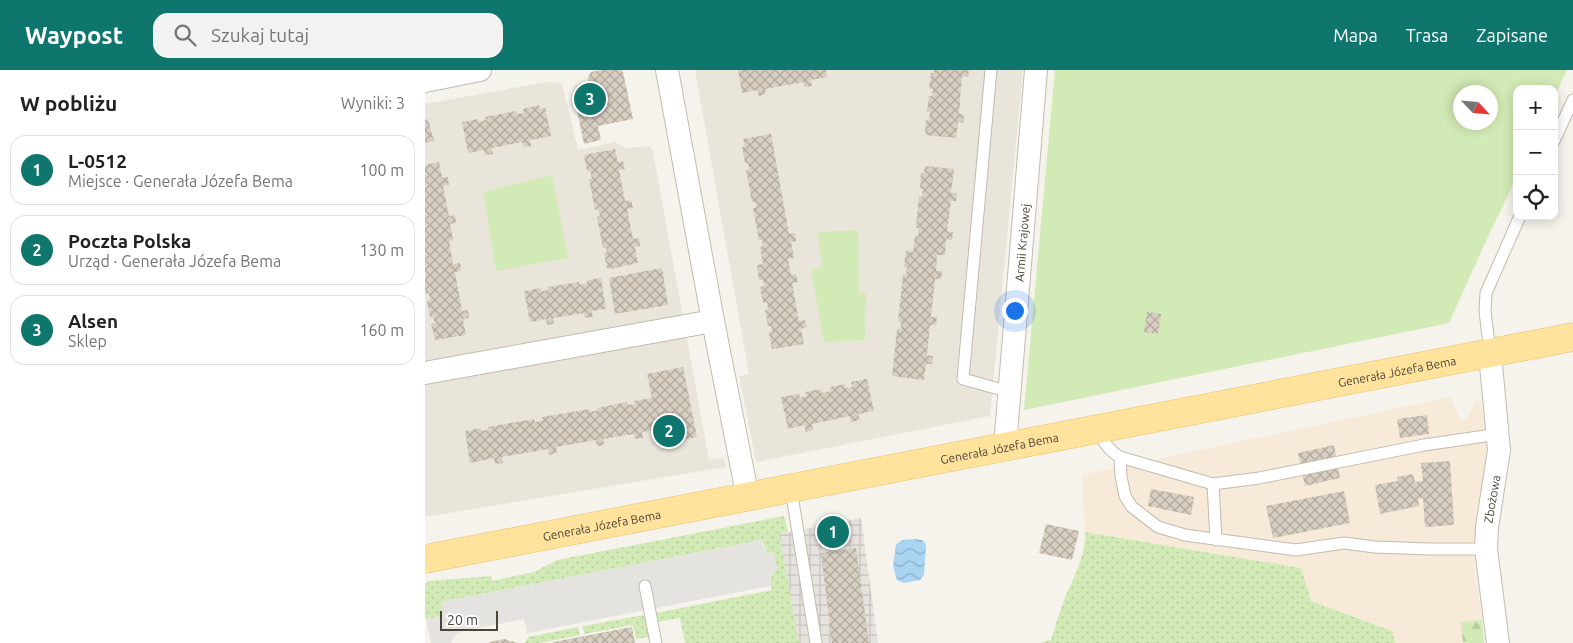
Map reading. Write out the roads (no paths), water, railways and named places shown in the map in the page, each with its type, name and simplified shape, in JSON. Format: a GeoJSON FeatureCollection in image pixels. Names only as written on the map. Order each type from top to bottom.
{"type":"FeatureCollection","features":[{"type":"Feature","properties":{"kind":"main road","name":"Generała Józefa Bema"},"geometry":{"type":"LineString","coordinates":[[425,559],[1573,337]]}},
{"type":"Feature","properties":{"kind":"street"},"geometry":{"type":"LineString","coordinates":[[425,81],[480,70]]}},
{"type":"Feature","properties":{"kind":"street"},"geometry":{"type":"LineString","coordinates":[[667,70],[748,498]]}},
{"type":"Feature","properties":{"kind":"street","name":"Armii Krajowej"},"geometry":{"type":"LineString","coordinates":[[1005,446],[1036,70]]}},
{"type":"Feature","properties":{"kind":"street"},"geometry":{"type":"LineString","coordinates":[[425,373],[620,336],[713,321]]}},
{"type":"Feature","properties":{"kind":"street","name":"Zbożowa"},"geometry":{"type":"LineString","coordinates":[[1490,354],[1499,450],[1485,549],[1498,643]]}},
{"type":"Feature","properties":{"kind":"lane"},"geometry":{"type":"LineString","coordinates":[[991,70],[963,379],[1010,392]]}},
{"type":"Feature","properties":{"kind":"lane"},"geometry":{"type":"LineString","coordinates":[[1558,132],[1573,100]]}},
{"type":"Feature","properties":{"kind":"lane"},"geometry":{"type":"LineString","coordinates":[[1490,354],[1485,311],[1485,292],[1518,220]]}},
{"type":"Feature","properties":{"kind":"lane"},"geometry":{"type":"LineString","coordinates":[[1097,430],[1111,452],[1120,457],[1213,484],[1259,478],[1424,445],[1499,434]]}},
{"type":"Feature","properties":{"kind":"lane"},"geometry":{"type":"LineString","coordinates":[[1120,457],[1125,496],[1132,507],[1158,527],[1185,535],[1296,550],[1344,543],[1375,547],[1485,549]]}},
{"type":"Feature","properties":{"kind":"lane"},"geometry":{"type":"LineString","coordinates":[[1213,484],[1215,540]]}},
{"type":"Feature","properties":{"kind":"lane"},"geometry":{"type":"LineString","coordinates":[[791,489],[816,643]]}},
{"type":"Feature","properties":{"kind":"lane"},"geometry":{"type":"LineString","coordinates":[[645,586],[656,643]]}},
{"type":"Feature","properties":{"kind":"water"},"geometry":{"type":"Polygon","coordinates":[[[903,540],[922,540],[926,544],[924,575],[920,580],[904,583],[897,580],[893,566],[896,544],[903,540]]]}},
{"type":"Feature","properties":{"kind":"place","name":"Alsen"},"geometry":{"type":"Point","coordinates":[590,99]}},
{"type":"Feature","properties":{"kind":"place","name":"Poczta Polska"},"geometry":{"type":"Point","coordinates":[669,431]}},
{"type":"Feature","properties":{"kind":"place","name":"L-0512"},"geometry":{"type":"Point","coordinates":[833,532]}}]}
